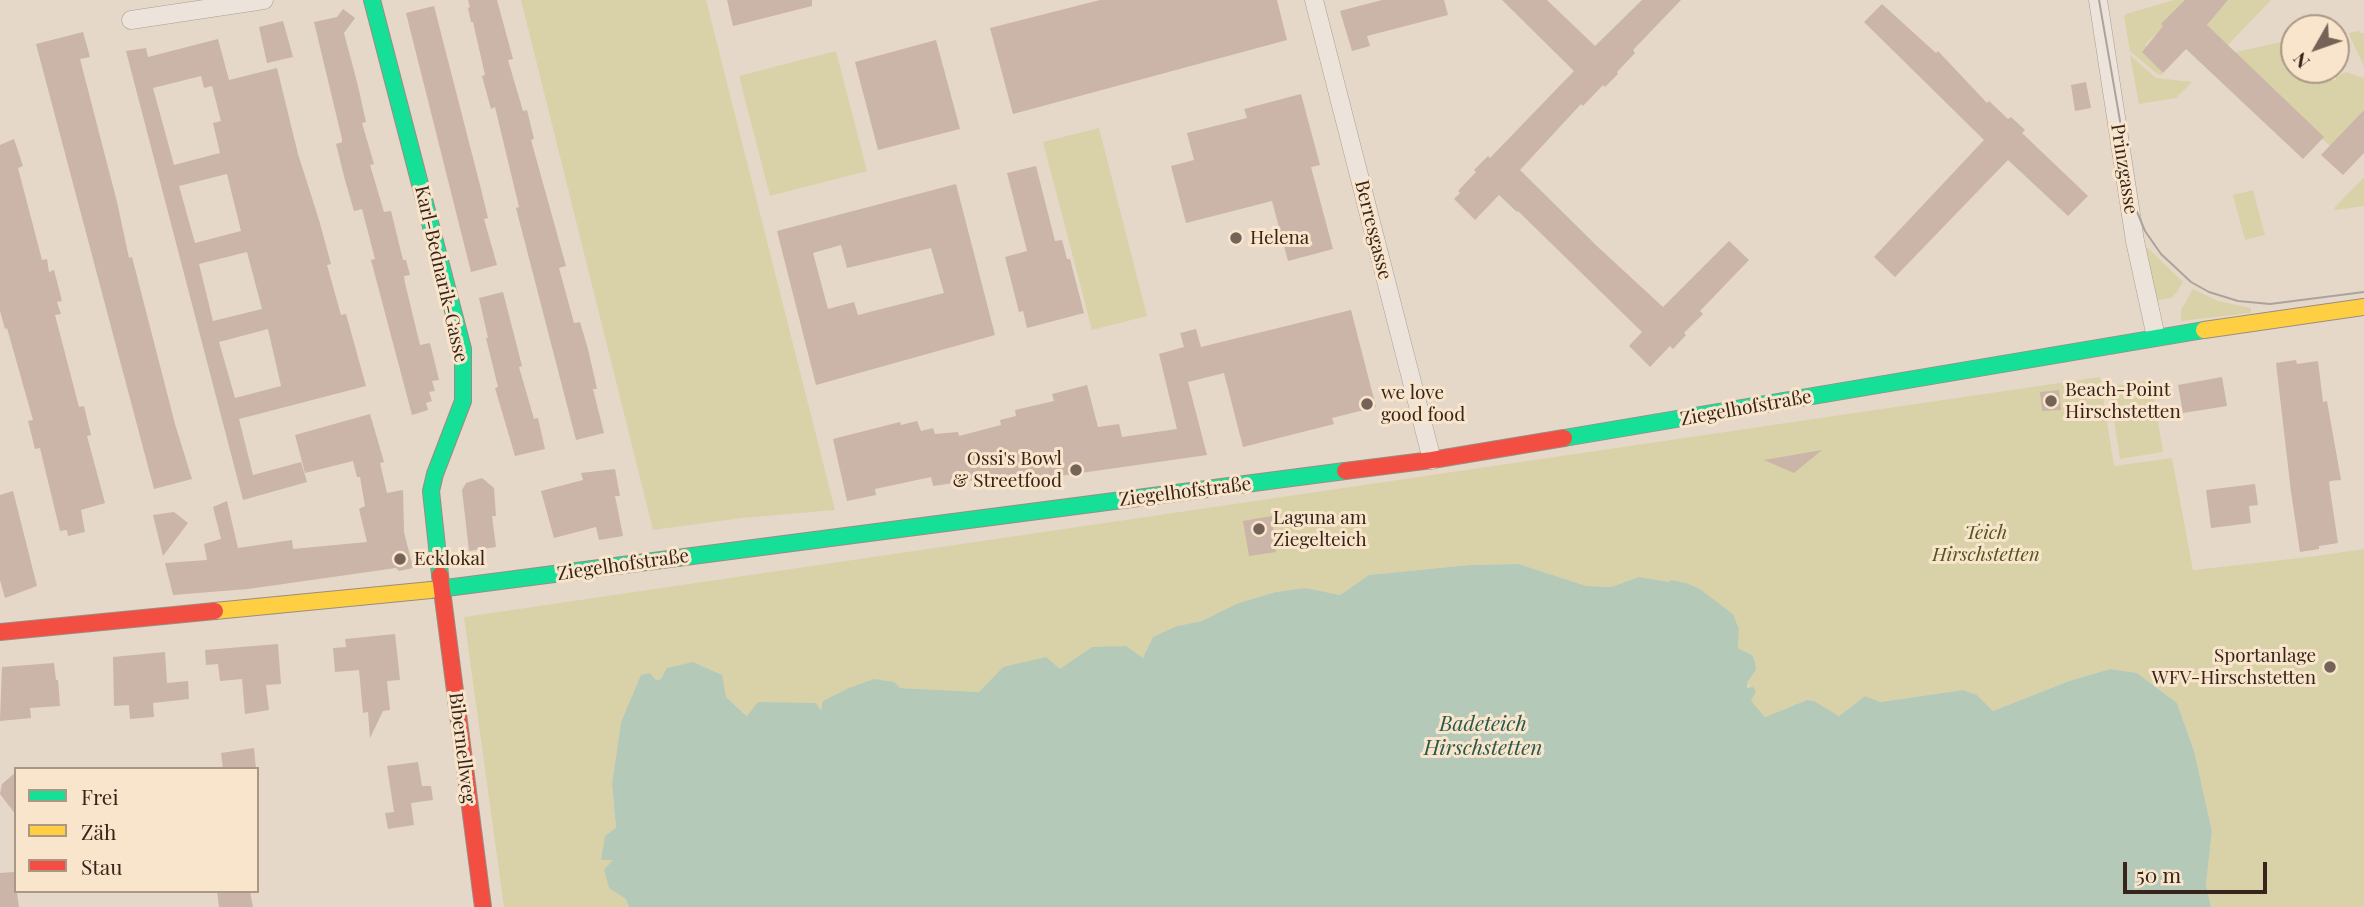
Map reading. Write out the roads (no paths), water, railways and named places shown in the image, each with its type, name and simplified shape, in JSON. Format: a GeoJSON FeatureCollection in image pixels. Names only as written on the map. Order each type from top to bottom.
{"type":"FeatureCollection","features":[{"type":"Feature","properties":{"kind":"street"},"geometry":{"type":"LineString","coordinates":[[131,20],[264,0]]}},
{"type":"Feature","properties":{"kind":"street","name":"Karl-Bednarik-Gasse"},"geometry":{"type":"LineString","coordinates":[[372,0],[463,349],[464,386],[460,413],[435,474],[432,491],[441,589]]}},
{"type":"Feature","properties":{"kind":"street","name":"Berresgasse"},"geometry":{"type":"LineString","coordinates":[[1314,0],[1432,460]]}},
{"type":"Feature","properties":{"kind":"street","name":"Prinzgasse"},"geometry":{"type":"LineString","coordinates":[[2098,0],[2135,241],[2156,337]]}},
{"type":"Feature","properties":{"kind":"street","name":"Ziegelhofstraße"},"geometry":{"type":"LineString","coordinates":[[0,632],[441,589],[1432,460],[2156,337],[2364,307]]}},
{"type":"Feature","properties":{"kind":"street","name":"Bibernellweg"},"geometry":{"type":"LineString","coordinates":[[441,589],[483,907]]}},
{"type":"Feature","properties":{"kind":"water","name":"Badeteich Hirschstetten"},"geometry":{"type":"Polygon","coordinates":[[[1519,564],[1586,586],[1611,587],[1639,577],[1669,582],[1671,580],[1700,589],[1733,614],[1739,629],[1738,648],[1752,655],[1755,662],[1756,670],[1748,681],[1747,688],[1753,687],[1756,691],[1751,701],[1765,717],[1807,700],[1814,701],[1839,716],[1865,696],[1880,702],[1963,690],[1977,695],[1993,711],[2069,681],[2110,669],[2137,673],[2177,703],[2194,751],[2212,831],[2206,885],[2211,907],[629,907],[626,899],[609,888],[604,870],[613,860],[601,860],[605,836],[616,828],[612,784],[621,722],[641,675],[650,673],[656,680],[661,679],[667,668],[693,662],[722,675],[726,697],[747,716],[758,702],[816,703],[821,711],[823,701],[874,679],[894,682],[900,688],[979,692],[1003,667],[1046,657],[1060,669],[1092,647],[1126,646],[1143,658],[1153,637],[1177,626],[1202,621],[1236,604],[1276,592],[1306,588],[1340,595],[1369,575],[1469,565],[1519,564]]]}},
{"type":"Feature","properties":{"kind":"tram line"},"geometry":{"type":"LineString","coordinates":[[2099,0],[2135,207],[2145,231],[2161,254],[2191,282],[2209,292],[2238,301],[2270,304],[2364,292]]}},
{"type":"Feature","properties":{"kind":"place","name":"Helena"},"geometry":{"type":"Point","coordinates":[1236,238]}},
{"type":"Feature","properties":{"kind":"place","name":"Beach-Point Hirschstetten"},"geometry":{"type":"Point","coordinates":[2051,401]}},
{"type":"Feature","properties":{"kind":"place","name":"we love good food"},"geometry":{"type":"Point","coordinates":[1367,404]}},
{"type":"Feature","properties":{"kind":"place","name":"Ossi's Bowl & Streetfood"},"geometry":{"type":"Point","coordinates":[1076,470]}},
{"type":"Feature","properties":{"kind":"place","name":"Laguna am Ziegelteich"},"geometry":{"type":"Point","coordinates":[1259,529]}},
{"type":"Feature","properties":{"kind":"place","name":"Ecklokal"},"geometry":{"type":"Point","coordinates":[400,559]}},
{"type":"Feature","properties":{"kind":"place","name":"Sportanlage WFV-Hirschstetten"},"geometry":{"type":"Point","coordinates":[2330,667]}},
{"type":"Feature","properties":{"kind":"park label","name":"Teich Hirschstetten"},"geometry":{"type":"Point","coordinates":[1986,544]}}]}
